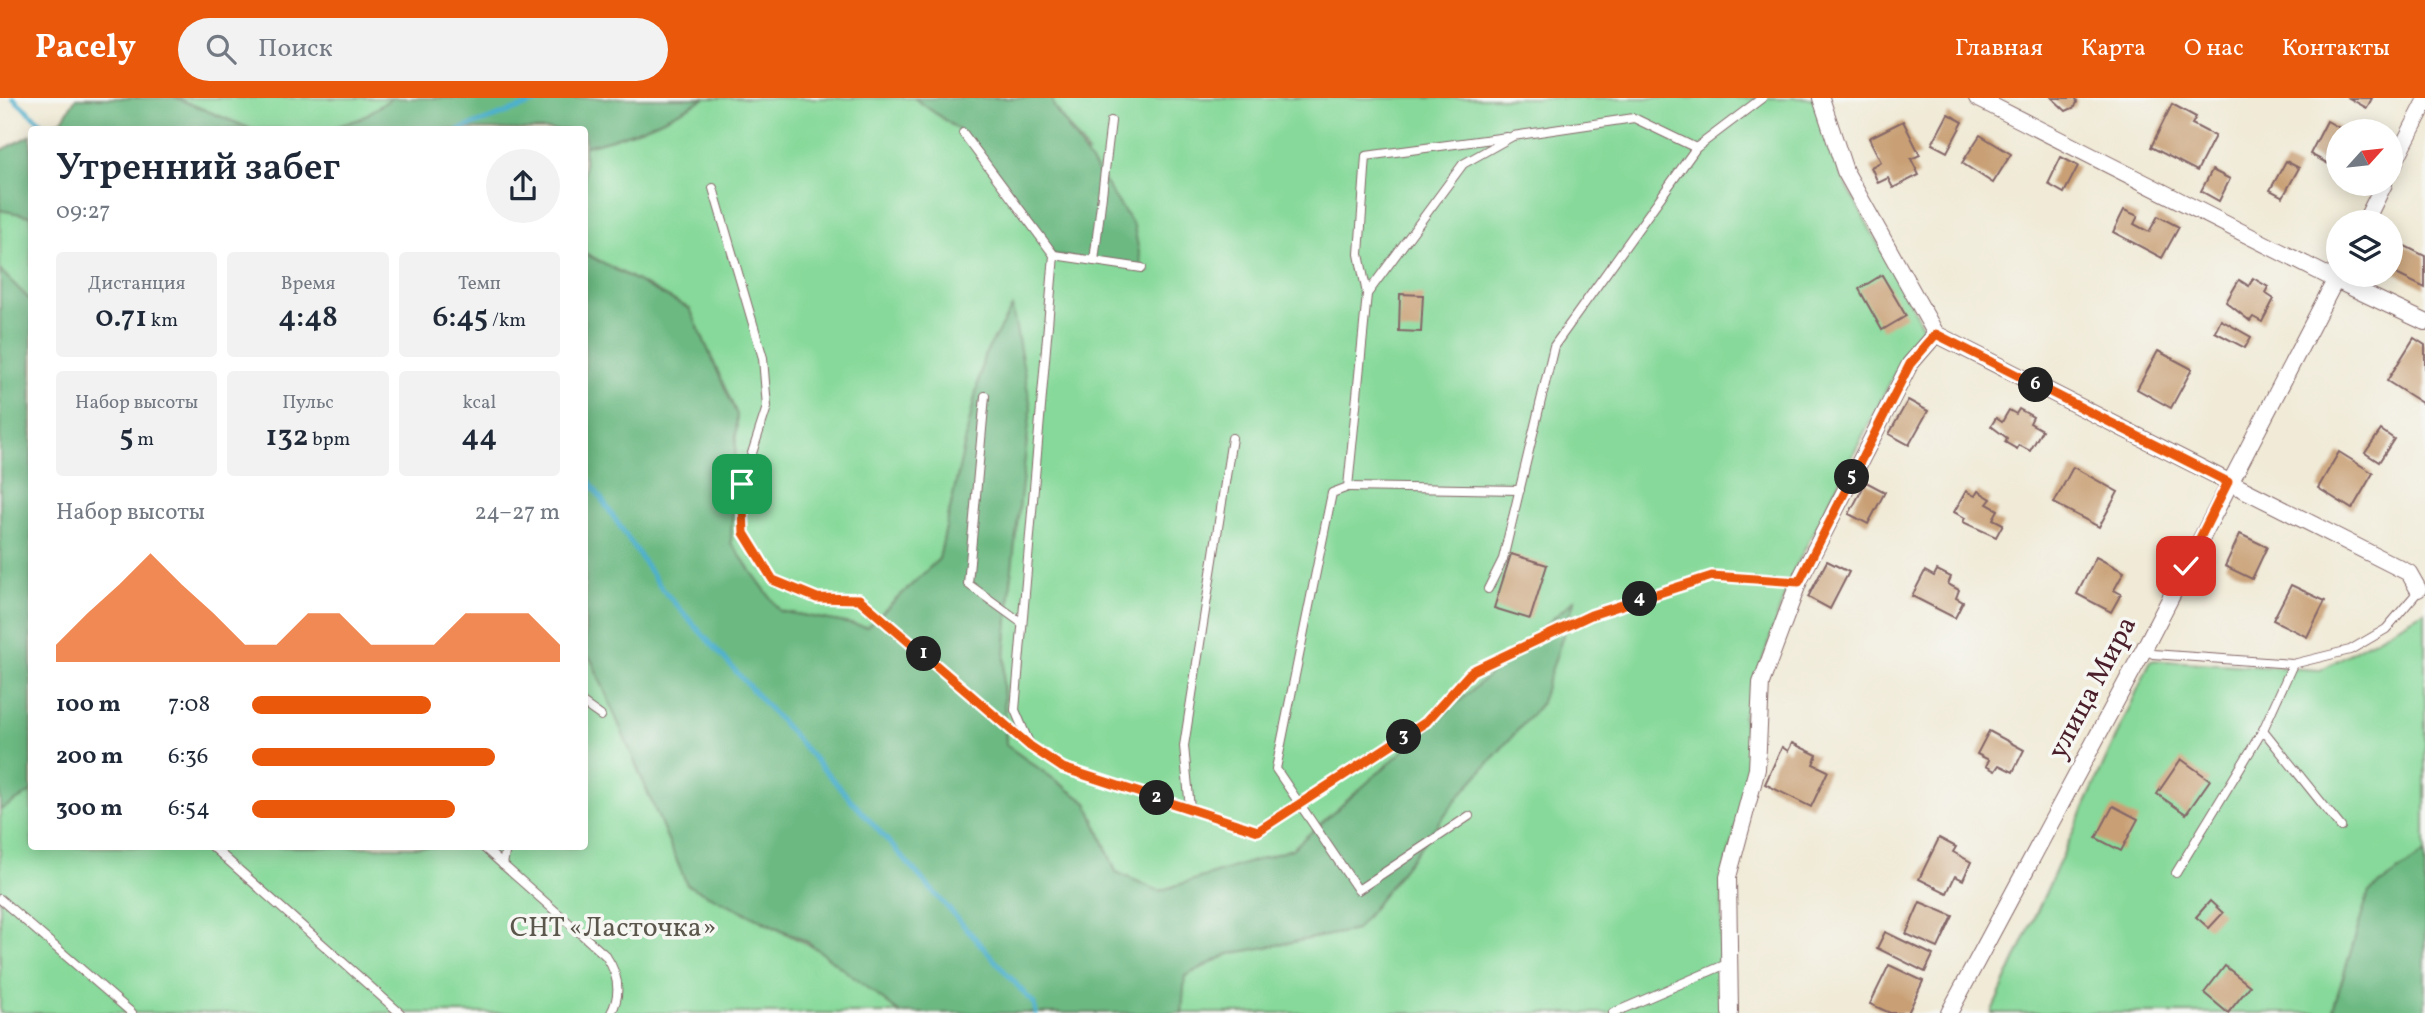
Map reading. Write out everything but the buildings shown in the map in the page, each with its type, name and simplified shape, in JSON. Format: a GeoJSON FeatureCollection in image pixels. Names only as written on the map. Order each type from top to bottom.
{"type":"FeatureCollection","features":[{"type":"Feature","properties":{"kind":"street"},"geometry":{"type":"LineString","coordinates":[[1821,98],[1845,171],[1936,334],[2228,482],[2296,513],[2409,573],[2421,588]]}},
{"type":"Feature","properties":{"kind":"street"},"geometry":{"type":"LineString","coordinates":[[1977,98],[2326,272]]}},
{"type":"Feature","properties":{"kind":"street"},"geometry":{"type":"LineString","coordinates":[[2403,146],[2425,103]]}},
{"type":"Feature","properties":{"kind":"street","name":"улица Мира"},"geometry":{"type":"LineString","coordinates":[[1949,1013],[2144,649],[2228,482],[2332,287]]}},
{"type":"Feature","properties":{"kind":"street"},"geometry":{"type":"LineString","coordinates":[[2357,287],[2425,322]]}},
{"type":"Feature","properties":{"kind":"street"},"geometry":{"type":"LineString","coordinates":[[1730,1013],[1728,877],[1757,769],[1761,683],[1799,582],[1910,364],[1936,334]]}},
{"type":"Feature","properties":{"kind":"lane"},"geometry":{"type":"LineString","coordinates":[[1488,589],[1503,559],[1554,346],[1696,148],[1762,98]]}},
{"type":"Feature","properties":{"kind":"lane"},"geometry":{"type":"LineString","coordinates":[[1348,487],[1367,294],[1359,254],[1366,156],[1634,118],[1696,148]]}},
{"type":"Feature","properties":{"kind":"lane"},"geometry":{"type":"LineString","coordinates":[[1094,261],[1111,121]]}},
{"type":"Feature","properties":{"kind":"lane"},"geometry":{"type":"LineString","coordinates":[[963,132],[1054,255],[1014,710],[1030,746]]}},
{"type":"Feature","properties":{"kind":"lane"},"geometry":{"type":"LineString","coordinates":[[1367,294],[1463,164],[1513,136]]}},
{"type":"Feature","properties":{"kind":"lane"},"geometry":{"type":"LineString","coordinates":[[713,188],[763,358],[767,407],[742,484],[744,533],[773,580],[817,598],[859,599],[1030,746],[1063,768],[1258,831],[1426,722],[1472,671],[1591,615],[1712,576],[1799,582]]}},
{"type":"Feature","properties":{"kind":"lane"},"geometry":{"type":"LineString","coordinates":[[1054,255],[1142,268]]}},
{"type":"Feature","properties":{"kind":"lane"},"geometry":{"type":"LineString","coordinates":[[985,396],[968,584],[1022,623]]}},
{"type":"Feature","properties":{"kind":"lane"},"geometry":{"type":"LineString","coordinates":[[1190,809],[1184,746],[1232,438]]}},
{"type":"Feature","properties":{"kind":"lane"},"geometry":{"type":"LineString","coordinates":[[1469,816],[1357,890],[1276,769],[1332,493],[1348,487],[1520,490]]}},
{"type":"Feature","properties":{"kind":"lane"},"geometry":{"type":"LineString","coordinates":[[2144,649],[2153,654],[2293,664],[2350,650],[2386,629],[2421,588]]}},
{"type":"Feature","properties":{"kind":"lane"},"geometry":{"type":"LineString","coordinates":[[2176,873],[2263,730],[2293,664]]}},
{"type":"Feature","properties":{"kind":"lane"},"geometry":{"type":"LineString","coordinates":[[588,707],[601,716]]}},
{"type":"Feature","properties":{"kind":"lane"},"geometry":{"type":"LineString","coordinates":[[2263,730],[2341,827]]}},
{"type":"Feature","properties":{"kind":"lane"},"geometry":{"type":"LineString","coordinates":[[216,850],[400,1013]]}},
{"type":"Feature","properties":{"kind":"lane"},"geometry":{"type":"LineString","coordinates":[[487,850],[606,956],[615,970],[618,986],[616,1004],[611,1013]]}},
{"type":"Feature","properties":{"kind":"lane"},"geometry":{"type":"LineString","coordinates":[[503,864],[505,850]]}},
{"type":"Feature","properties":{"kind":"lane"},"geometry":{"type":"LineString","coordinates":[[0,899],[132,1013]]}},
{"type":"Feature","properties":{"kind":"lane"},"geometry":{"type":"LineString","coordinates":[[1612,1013],[1728,963]]}},
{"type":"Feature","properties":{"kind":"lane"},"geometry":{"type":"LineString","coordinates":[[114,1013],[124,1005]]}},
{"type":"Feature","properties":{"kind":"green space"},"geometry":{"type":"Polygon","coordinates":[[[76,98],[176,98],[244,126],[49,126],[62,120],[76,98]]]}},
{"type":"Feature","properties":{"kind":"green space"},"geometry":{"type":"Polygon","coordinates":[[[176,98],[392,98],[360,119],[340,126],[244,126],[176,98]]]}},
{"type":"Feature","properties":{"kind":"green space"},"geometry":{"type":"Polygon","coordinates":[[[392,98],[705,98],[646,126],[588,145],[588,126],[338,126],[360,119],[392,98]]]}},
{"type":"Feature","properties":{"kind":"green space"},"geometry":{"type":"Polygon","coordinates":[[[705,98],[914,98],[963,133],[1088,153],[1054,107],[1052,98],[1816,98],[1840,173],[1926,333],[1901,361],[1792,574],[1743,717],[1752,765],[1723,878],[1720,1013],[1182,1013],[1184,976],[1229,954],[1356,930],[1460,795],[1540,705],[1351,800],[1292,849],[1159,891],[1116,872],[1087,803],[1006,745],[1003,681],[1012,569],[1012,308],[984,357],[939,559],[867,627],[780,611],[731,543],[737,415],[690,309],[588,255],[588,145],[616,138],[705,98]]]}},
{"type":"Feature","properties":{"kind":"green space"},"geometry":{"type":"Polygon","coordinates":[[[914,98],[1052,98],[1054,107],[1134,226],[1142,268],[1054,255],[963,133],[914,98]]]}},
{"type":"Feature","properties":{"kind":"green space"},"geometry":{"type":"Polygon","coordinates":[[[28,137],[28,215],[0,210],[0,151],[28,137]]]}},
{"type":"Feature","properties":{"kind":"green space"},"geometry":{"type":"Polygon","coordinates":[[[0,210],[28,215],[28,299],[0,270],[0,210]]]}},
{"type":"Feature","properties":{"kind":"green space"},"geometry":{"type":"Polygon","coordinates":[[[588,255],[690,309],[737,415],[731,543],[780,611],[867,627],[939,559],[984,356],[1012,307],[1031,407],[1012,569],[1003,681],[1006,745],[1087,803],[1116,872],[1159,891],[1292,849],[1575,599],[1540,705],[1460,795],[1356,930],[1229,954],[1185,976],[1182,1013],[900,1013],[808,942],[687,885],[588,656],[588,255]]]}},
{"type":"Feature","properties":{"kind":"green space"},"geometry":{"type":"Polygon","coordinates":[[[0,270],[28,298],[28,794],[0,810],[0,270]]]}},
{"type":"Feature","properties":{"kind":"green space"},"geometry":{"type":"Polygon","coordinates":[[[2425,611],[2425,853],[2369,892],[2332,1013],[1991,1013],[2151,660],[2320,670],[2425,611]]]}},
{"type":"Feature","properties":{"kind":"green space","name":"СНТ «Ласточка»"},"geometry":{"type":"Polygon","coordinates":[[[588,656],[687,884],[817,949],[900,1013],[0,1013],[0,810],[28,794],[28,850],[588,850],[588,656]]]}},
{"type":"Feature","properties":{"kind":"green space"},"geometry":{"type":"Polygon","coordinates":[[[2425,853],[2425,1013],[2332,1013],[2369,892],[2425,853]]]}},
{"type":"Feature","properties":{"kind":"waterway"},"geometry":{"type":"LineString","coordinates":[[13,98],[44,126]]}},
{"type":"Feature","properties":{"kind":"waterway"},"geometry":{"type":"LineString","coordinates":[[469,126],[548,98]]}},
{"type":"Feature","properties":{"kind":"waterway"},"geometry":{"type":"LineString","coordinates":[[588,479],[662,589],[1034,1004],[1036,1013]]}},
{"type":"Feature","properties":{"kind":"route"},"geometry":{"type":"LineString","coordinates":[[742,484],[744,533],[773,580],[817,598],[859,599],[1030,746],[1063,768],[1258,831],[1426,722],[1472,671],[1591,615],[1712,576],[1799,582],[1910,364],[1936,334],[2228,482],[2186,566]]}}]}
